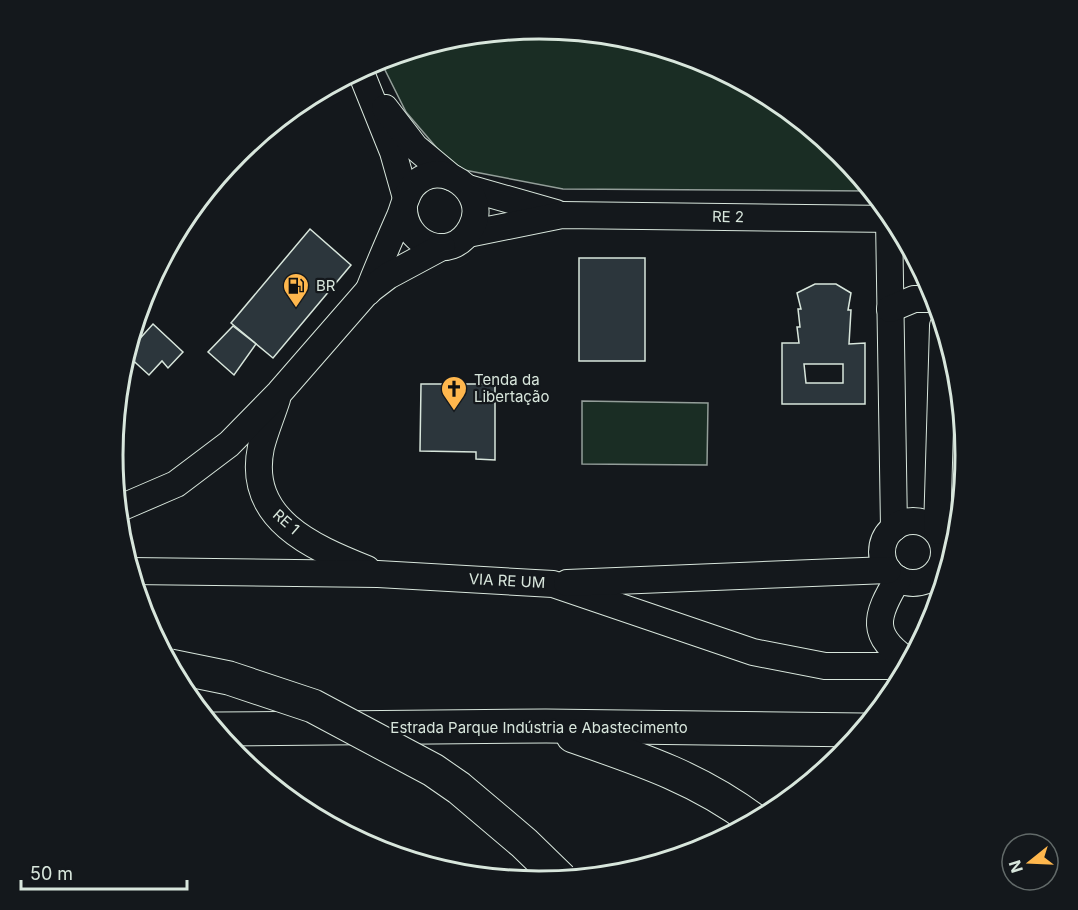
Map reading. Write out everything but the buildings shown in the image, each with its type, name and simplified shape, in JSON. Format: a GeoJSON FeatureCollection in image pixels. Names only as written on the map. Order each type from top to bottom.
{"type":"FeatureCollection","features":[{"type":"Feature","properties":{"kind":"highway"},"geometry":{"type":"LineString","coordinates":[[182,669],[229,678],[313,706],[433,770],[459,788],[552,871]]}},
{"type":"Feature","properties":{"kind":"highway"},"geometry":{"type":"LineString","coordinates":[[546,726],[662,766],[724,797],[747,815]]}},
{"type":"Feature","properties":{"kind":"highway","name":"Estrada Parque Indústria e Abastecimento"},"geometry":{"type":"LineString","coordinates":[[226,729],[546,726],[851,730]]}},
{"type":"Feature","properties":{"kind":"street"},"geometry":{"type":"LineString","coordinates":[[363,78],[393,152],[405,201],[405,219],[416,238],[428,245],[442,247],[454,244],[468,234],[474,221],[476,207],[459,182],[415,147],[364,78]]}},
{"type":"Feature","properties":{"kind":"street"},"geometry":{"type":"LineString","coordinates":[[405,201],[413,186],[424,178],[438,175],[459,182]]}},
{"type":"Feature","properties":{"kind":"street","name":"RE 2"},"geometry":{"type":"LineString","coordinates":[[459,182],[562,215]]}},
{"type":"Feature","properties":{"kind":"street","name":"RE 1"},"geometry":{"type":"LineString","coordinates":[[368,292],[405,201]]}},
{"type":"Feature","properties":{"kind":"street","name":"RE 2"},"geometry":{"type":"LineString","coordinates":[[468,234],[562,215],[881,219]]}},
{"type":"Feature","properties":{"kind":"street"},"geometry":{"type":"LineString","coordinates":[[891,234],[894,528]]}},
{"type":"Feature","properties":{"kind":"street","name":"RE 1"},"geometry":{"type":"LineString","coordinates":[[127,505],[176,484],[229,444],[279,393],[368,292],[388,276],[442,247]]}},
{"type":"Feature","properties":{"kind":"street"},"geometry":{"type":"LineString","coordinates":[[890,309],[914,299],[924,299]]}},
{"type":"Feature","properties":{"kind":"street"},"geometry":{"type":"LineString","coordinates":[[943,357],[944,548]]}},
{"type":"Feature","properties":{"kind":"street","name":"RE 1"},"geometry":{"type":"LineString","coordinates":[[279,393],[261,447],[259,468],[262,494],[274,515],[287,526],[327,553],[378,574]]}},
{"type":"Feature","properties":{"kind":"street"},"geometry":{"type":"LineString","coordinates":[[902,657],[892,650],[880,623],[882,605],[893,575],[882,555],[884,540],[894,528],[909,521],[925,523],[945,531]]}},
{"type":"Feature","properties":{"kind":"street","name":"VIA RE UM"},"geometry":{"type":"LineString","coordinates":[[139,571],[378,574],[553,584],[753,652],[825,666],[897,666]]}},
{"type":"Feature","properties":{"kind":"street"},"geometry":{"type":"LineString","coordinates":[[553,584],[893,575],[909,584],[936,579]]}},
{"type":"Feature","properties":{"kind":"green space"},"geometry":{"type":"Polygon","coordinates":[[[539,39],[620,47],[673,61],[747,95],[770,109],[813,142],[860,191],[563,189],[454,168],[406,112],[385,69],[431,53],[485,43],[539,39]]]}},
{"type":"Feature","properties":{"kind":"green space"},"geometry":{"type":"Polygon","coordinates":[[[582,401],[708,403],[707,465],[582,464],[582,401]]]}},
{"type":"Feature","properties":{"kind":"place","name":"BR"},"geometry":{"type":"Point","coordinates":[296,309]}},
{"type":"Feature","properties":{"kind":"place","name":"Tenda da Libertação"},"geometry":{"type":"Point","coordinates":[454,412]}}]}
